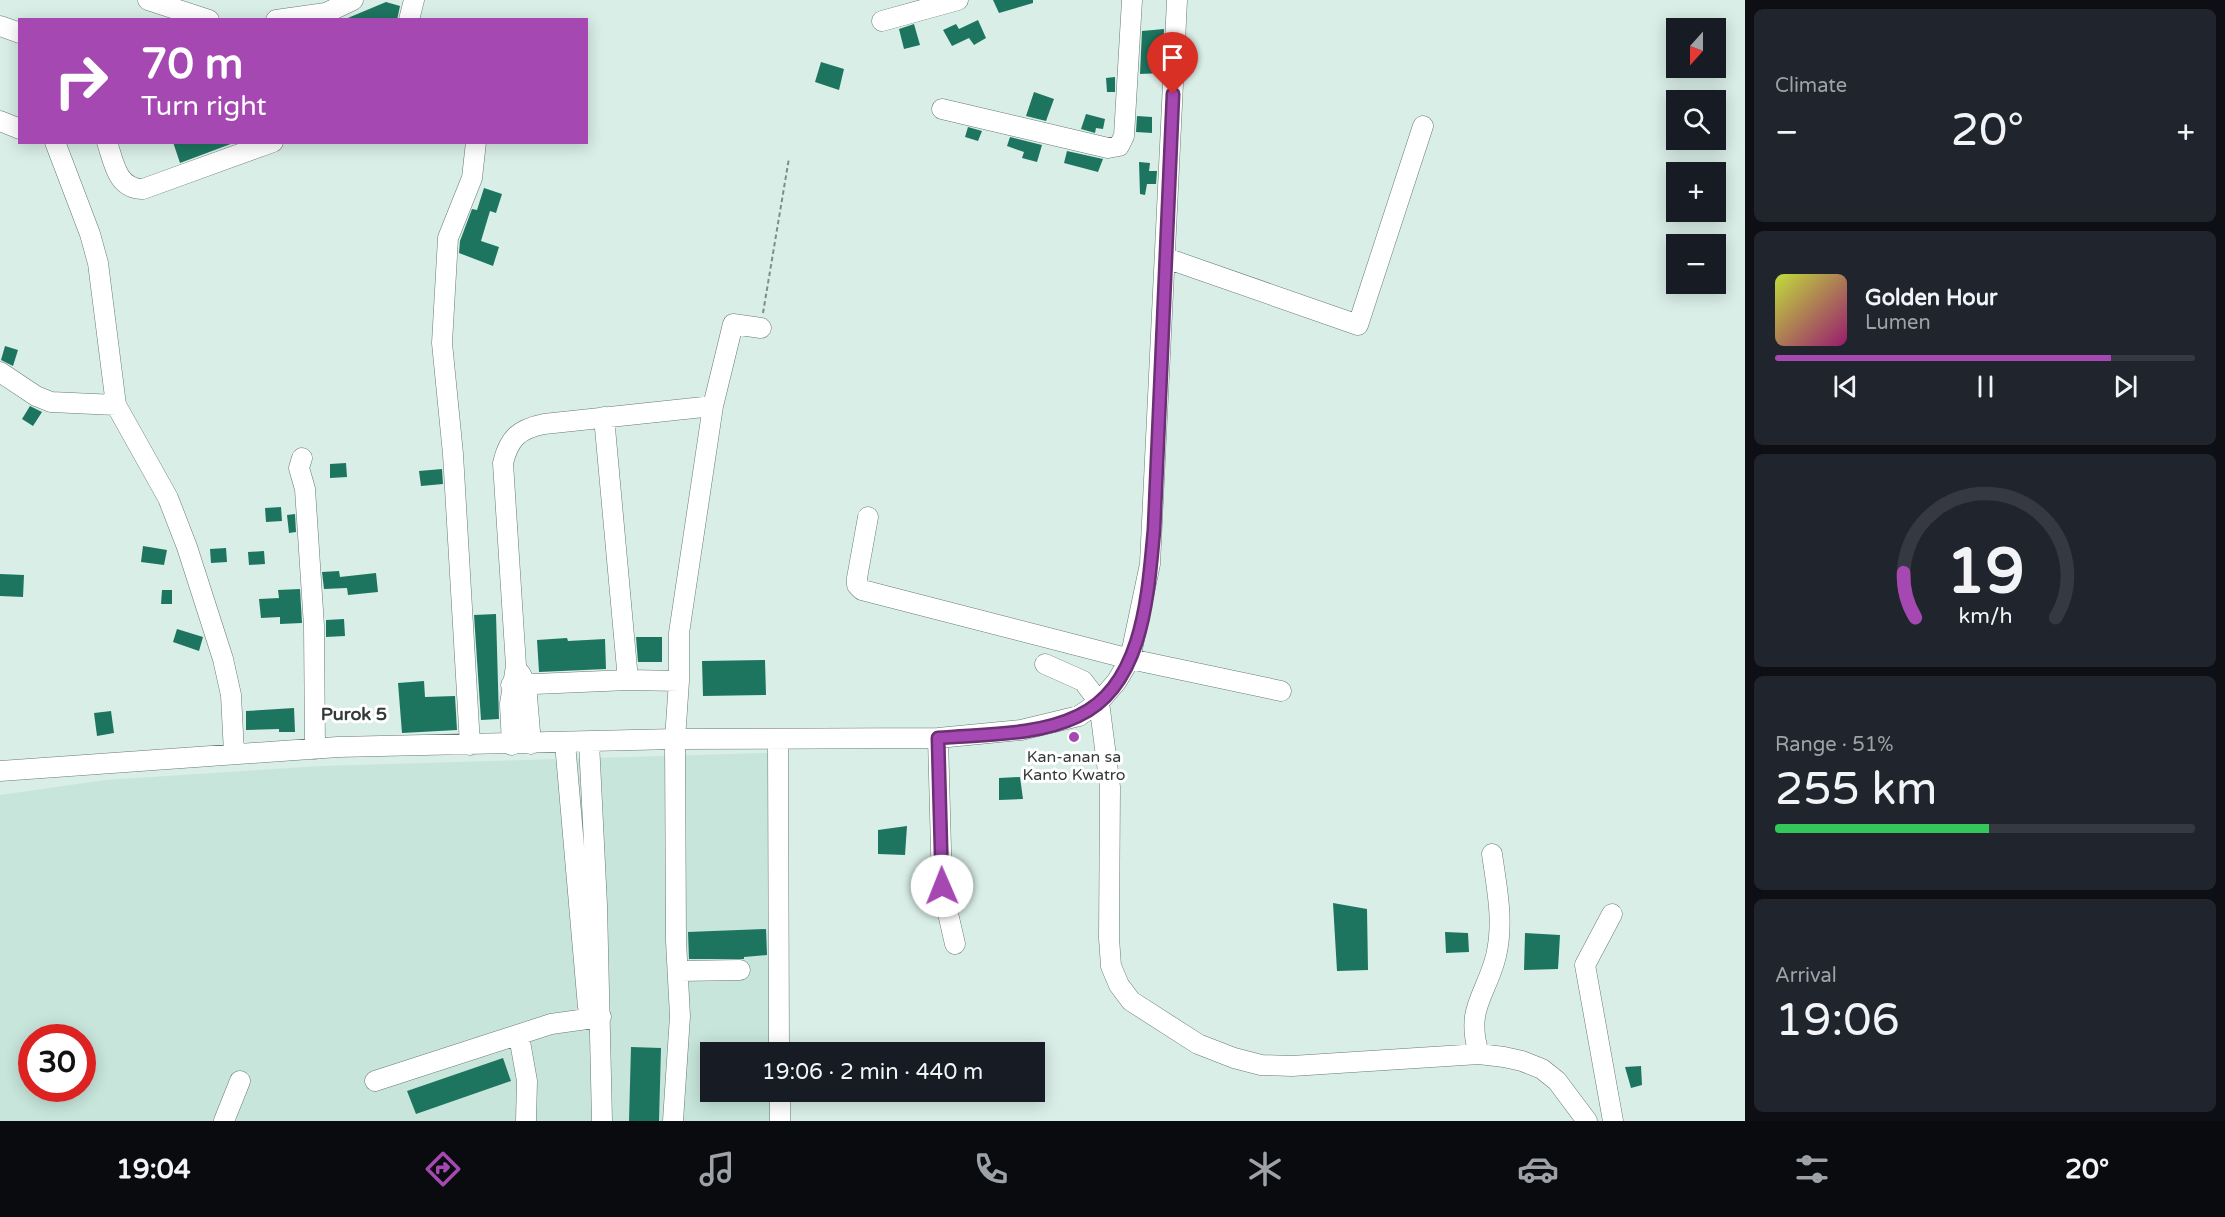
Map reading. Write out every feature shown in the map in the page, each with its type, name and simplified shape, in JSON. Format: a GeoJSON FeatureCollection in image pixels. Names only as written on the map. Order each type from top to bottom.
{"type":"FeatureCollection","features":[{"type":"Feature","properties":{"kind":"street"},"geometry":{"type":"LineString","coordinates":[[148,0],[203,18]]}},
{"type":"Feature","properties":{"kind":"street"},"geometry":{"type":"LineString","coordinates":[[300,18],[323,16],[353,0]]}},
{"type":"Feature","properties":{"kind":"street"},"geometry":{"type":"LineString","coordinates":[[410,18],[414,0]]}},
{"type":"Feature","properties":{"kind":"street"},"geometry":{"type":"LineString","coordinates":[[882,21],[958,0]]}},
{"type":"Feature","properties":{"kind":"street"},"geometry":{"type":"LineString","coordinates":[[942,109],[1108,148],[1119,146],[1124,136],[1132,0]]}},
{"type":"Feature","properties":{"kind":"street"},"geometry":{"type":"LineString","coordinates":[[0,771],[315,749],[675,739],[938,738],[1021,730],[1055,724],[1079,716],[1099,702],[1117,681],[1130,659],[1146,594],[1154,530],[1177,0]]}},
{"type":"Feature","properties":{"kind":"street"},"geometry":{"type":"LineString","coordinates":[[0,26],[18,32]]}},
{"type":"Feature","properties":{"kind":"street"},"geometry":{"type":"LineString","coordinates":[[0,122],[18,128]]}},
{"type":"Feature","properties":{"kind":"street"},"geometry":{"type":"LineString","coordinates":[[1166,258],[1358,325],[1423,126]]}},
{"type":"Feature","properties":{"kind":"street"},"geometry":{"type":"LineString","coordinates":[[56,144],[90,234],[98,263],[116,405],[168,498],[187,547],[223,658],[231,695],[234,753]]}},
{"type":"Feature","properties":{"kind":"street"},"geometry":{"type":"LineString","coordinates":[[108,144],[124,184],[143,189],[267,144]]}},
{"type":"Feature","properties":{"kind":"street"},"geometry":{"type":"LineString","coordinates":[[470,745],[453,454],[442,344],[448,238],[472,178],[476,144]]}},
{"type":"Feature","properties":{"kind":"street"},"geometry":{"type":"LineString","coordinates":[[673,1121],[680,1016],[676,936],[675,739],[679,681],[679,633],[713,406],[733,324],[761,328]]}},
{"type":"Feature","properties":{"kind":"street"},"geometry":{"type":"LineString","coordinates":[[0,372],[36,396],[51,402],[116,405]]}},
{"type":"Feature","properties":{"kind":"street"},"geometry":{"type":"LineString","coordinates":[[521,744],[503,463],[513,437],[525,428],[713,406]]}},
{"type":"Feature","properties":{"kind":"street"},"geometry":{"type":"LineString","coordinates":[[604,417],[628,680]]}},
{"type":"Feature","properties":{"kind":"street"},"geometry":{"type":"LineString","coordinates":[[302,458],[299,468],[305,489],[314,626],[315,749]]}},
{"type":"Feature","properties":{"kind":"street"},"geometry":{"type":"LineString","coordinates":[[868,518],[857,578],[857,585],[862,590],[1130,659],[1281,691]]}},
{"type":"Feature","properties":{"kind":"street"},"geometry":{"type":"LineString","coordinates":[[1045,664],[1083,681],[1099,702],[1108,755],[1110,787],[1109,938],[1111,966],[1119,985],[1131,1001],[1159,1022],[1198,1044],[1234,1058],[1261,1065],[1292,1066],[1479,1054],[1522,1060],[1542,1069],[1557,1081],[1587,1121]]}},
{"type":"Feature","properties":{"kind":"street"},"geometry":{"type":"LineString","coordinates":[[518,685],[628,680],[679,681]]}},
{"type":"Feature","properties":{"kind":"street"},"geometry":{"type":"LineString","coordinates":[[938,738],[942,886],[955,944]]}},
{"type":"Feature","properties":{"kind":"street"},"geometry":{"type":"LineString","coordinates":[[778,740],[779,1042]]}},
{"type":"Feature","properties":{"kind":"street"},"geometry":{"type":"LineString","coordinates":[[589,742],[596,1024],[602,1121]]}},
{"type":"Feature","properties":{"kind":"street"},"geometry":{"type":"LineString","coordinates":[[565,743],[596,1024]]}},
{"type":"Feature","properties":{"kind":"street"},"geometry":{"type":"LineString","coordinates":[[568,782],[591,781]]}},
{"type":"Feature","properties":{"kind":"street"},"geometry":{"type":"LineString","coordinates":[[1479,1054],[1473,1025],[1476,1008],[1496,957],[1500,912],[1492,855]]}},
{"type":"Feature","properties":{"kind":"street"},"geometry":{"type":"LineString","coordinates":[[1612,914],[1585,965],[1613,1121]]}},
{"type":"Feature","properties":{"kind":"street"},"geometry":{"type":"LineString","coordinates":[[679,971],[740,970]]}},
{"type":"Feature","properties":{"kind":"street"},"geometry":{"type":"LineString","coordinates":[[375,1081],[551,1024],[596,1024]]}},
{"type":"Feature","properties":{"kind":"street"},"geometry":{"type":"LineString","coordinates":[[519,1036],[527,1081],[526,1121]]}},
{"type":"Feature","properties":{"kind":"street"},"geometry":{"type":"LineString","coordinates":[[224,1121],[240,1081]]}},
{"type":"Feature","properties":{"kind":"street"},"geometry":{"type":"LineString","coordinates":[[780,1102],[780,1121]]}},
{"type":"Feature","properties":{"kind":"path"},"geometry":{"type":"LineString","coordinates":[[761,328],[789,158]]}},
{"type":"Feature","properties":{"kind":"shaded area"},"geometry":{"type":"Polygon","coordinates":[[[768,753],[772,1042],[700,1042],[700,1102],[772,1102],[773,1121],[0,1121],[0,795],[105,780],[321,766],[768,753]]]}},
{"type":"Feature","properties":{"kind":"building"},"geometry":{"type":"Polygon","coordinates":[[[993,0],[1033,0],[1033,3],[999,13],[993,0]]]}},
{"type":"Feature","properties":{"kind":"building"},"geometry":{"type":"Polygon","coordinates":[[[386,2],[400,6],[397,18],[348,18],[386,2]]]}},
{"type":"Feature","properties":{"kind":"building"},"geometry":{"type":"Polygon","coordinates":[[[978,20],[986,38],[974,45],[969,38],[952,46],[943,30],[956,24],[959,29],[978,20]]]}},
{"type":"Feature","properties":{"kind":"building"},"geometry":{"type":"Polygon","coordinates":[[[914,24],[920,45],[904,49],[899,29],[914,24]]]}},
{"type":"Feature","properties":{"kind":"building"},"geometry":{"type":"Polygon","coordinates":[[[1164,29],[1162,73],[1140,74],[1142,31],[1164,29]]]}},
{"type":"Feature","properties":{"kind":"building"},"geometry":{"type":"Polygon","coordinates":[[[821,62],[844,69],[839,90],[815,82],[821,62]]]}},
{"type":"Feature","properties":{"kind":"building"},"geometry":{"type":"Polygon","coordinates":[[[1115,77],[1115,92],[1107,92],[1106,78],[1115,77]]]}},
{"type":"Feature","properties":{"kind":"building"},"geometry":{"type":"Polygon","coordinates":[[[1034,92],[1054,99],[1046,121],[1026,116],[1034,92]]]}},
{"type":"Feature","properties":{"kind":"building"},"geometry":{"type":"Polygon","coordinates":[[[1086,114],[1105,119],[1103,129],[1096,128],[1095,133],[1081,129],[1086,114]]]}},
{"type":"Feature","properties":{"kind":"building"},"geometry":{"type":"Polygon","coordinates":[[[1137,116],[1152,117],[1152,133],[1136,132],[1137,116]]]}},
{"type":"Feature","properties":{"kind":"building"},"geometry":{"type":"Polygon","coordinates":[[[968,127],[982,131],[978,141],[965,137],[968,127]]]}},
{"type":"Feature","properties":{"kind":"building"},"geometry":{"type":"Polygon","coordinates":[[[1010,137],[1042,145],[1037,162],[1022,158],[1024,152],[1007,146],[1010,137]]]}},
{"type":"Feature","properties":{"kind":"building"},"geometry":{"type":"Polygon","coordinates":[[[174,144],[231,144],[180,163],[174,144]]]}},
{"type":"Feature","properties":{"kind":"building"},"geometry":{"type":"Polygon","coordinates":[[[1067,151],[1103,159],[1098,172],[1064,163],[1067,151]]]}},
{"type":"Feature","properties":{"kind":"building"},"geometry":{"type":"Polygon","coordinates":[[[1139,162],[1150,163],[1149,171],[1157,171],[1156,184],[1147,184],[1145,195],[1140,194],[1139,162]]]}},
{"type":"Feature","properties":{"kind":"building"},"geometry":{"type":"Polygon","coordinates":[[[484,188],[502,194],[496,213],[490,211],[481,241],[499,247],[493,266],[459,253],[460,241],[472,209],[477,210],[484,188]]]}},
{"type":"Feature","properties":{"kind":"building"},"geometry":{"type":"Polygon","coordinates":[[[5,346],[18,350],[13,366],[1,360],[5,346]]]}},
{"type":"Feature","properties":{"kind":"building"},"geometry":{"type":"Polygon","coordinates":[[[30,406],[42,412],[33,426],[22,419],[30,406]]]}},
{"type":"Feature","properties":{"kind":"building"},"geometry":{"type":"Polygon","coordinates":[[[346,463],[347,477],[330,478],[330,464],[346,463]]]}},
{"type":"Feature","properties":{"kind":"building"},"geometry":{"type":"Polygon","coordinates":[[[442,469],[443,484],[421,486],[419,471],[442,469]]]}},
{"type":"Feature","properties":{"kind":"building"},"geometry":{"type":"Polygon","coordinates":[[[281,507],[282,521],[266,522],[265,508],[281,507]]]}},
{"type":"Feature","properties":{"kind":"building"},"geometry":{"type":"Polygon","coordinates":[[[295,514],[296,532],[289,533],[287,515],[295,514]]]}},
{"type":"Feature","properties":{"kind":"building"},"geometry":{"type":"Polygon","coordinates":[[[143,546],[167,550],[164,565],[141,562],[143,546]]]}},
{"type":"Feature","properties":{"kind":"building"},"geometry":{"type":"Polygon","coordinates":[[[226,548],[227,562],[211,563],[210,549],[226,548]]]}},
{"type":"Feature","properties":{"kind":"building"},"geometry":{"type":"Polygon","coordinates":[[[264,551],[265,564],[249,565],[248,552],[264,551]]]}},
{"type":"Feature","properties":{"kind":"building"},"geometry":{"type":"Polygon","coordinates":[[[339,571],[340,577],[376,573],[378,592],[348,595],[347,588],[324,589],[322,572],[339,571]]]}},
{"type":"Feature","properties":{"kind":"building"},"geometry":{"type":"Polygon","coordinates":[[[0,574],[24,575],[23,597],[0,596],[0,574]]]}},
{"type":"Feature","properties":{"kind":"building"},"geometry":{"type":"Polygon","coordinates":[[[300,589],[302,623],[280,624],[280,617],[261,618],[259,599],[279,598],[278,590],[300,589]]]}},
{"type":"Feature","properties":{"kind":"building"},"geometry":{"type":"Polygon","coordinates":[[[162,590],[172,590],[172,604],[161,604],[162,590]]]}},
{"type":"Feature","properties":{"kind":"building"},"geometry":{"type":"Polygon","coordinates":[[[496,614],[499,719],[481,720],[474,615],[496,614]]]}},
{"type":"Feature","properties":{"kind":"building"},"geometry":{"type":"Polygon","coordinates":[[[344,619],[345,636],[326,637],[326,620],[344,619]]]}},
{"type":"Feature","properties":{"kind":"building"},"geometry":{"type":"Polygon","coordinates":[[[177,629],[203,637],[199,651],[173,642],[177,629]]]}},
{"type":"Feature","properties":{"kind":"building"},"geometry":{"type":"Polygon","coordinates":[[[636,637],[662,637],[662,662],[638,662],[636,637]]]}},
{"type":"Feature","properties":{"kind":"building"},"geometry":{"type":"Polygon","coordinates":[[[567,638],[568,641],[605,639],[606,669],[539,672],[537,640],[567,638]]]}},
{"type":"Feature","properties":{"kind":"building"},"geometry":{"type":"Polygon","coordinates":[[[765,660],[766,695],[703,696],[702,661],[765,660]]]}},
{"type":"Feature","properties":{"kind":"building"},"geometry":{"type":"Polygon","coordinates":[[[424,681],[425,697],[455,696],[457,730],[402,733],[398,683],[424,681]]]}},
{"type":"Feature","properties":{"kind":"building"},"geometry":{"type":"Polygon","coordinates":[[[294,708],[295,732],[279,732],[279,729],[246,730],[246,711],[294,708]]]}},
{"type":"Feature","properties":{"kind":"building"},"geometry":{"type":"Polygon","coordinates":[[[111,711],[114,733],[97,736],[94,713],[111,711]]]}},
{"type":"Feature","properties":{"kind":"building"},"geometry":{"type":"Polygon","coordinates":[[[1020,777],[1023,799],[999,800],[999,778],[1020,777]]]}},
{"type":"Feature","properties":{"kind":"building"},"geometry":{"type":"Polygon","coordinates":[[[907,826],[905,855],[878,854],[878,830],[907,826]]]}},
{"type":"Feature","properties":{"kind":"building"},"geometry":{"type":"Polygon","coordinates":[[[1333,903],[1367,909],[1368,970],[1337,971],[1333,903]]]}},
{"type":"Feature","properties":{"kind":"building"},"geometry":{"type":"Polygon","coordinates":[[[766,929],[767,955],[744,957],[744,959],[689,959],[688,932],[766,929]]]}},
{"type":"Feature","properties":{"kind":"building"},"geometry":{"type":"Polygon","coordinates":[[[1445,932],[1468,933],[1469,952],[1446,953],[1445,932]]]}},
{"type":"Feature","properties":{"kind":"building"},"geometry":{"type":"Polygon","coordinates":[[[1525,933],[1560,935],[1558,969],[1524,970],[1525,933]]]}},
{"type":"Feature","properties":{"kind":"building"},"geometry":{"type":"Polygon","coordinates":[[[631,1047],[661,1048],[659,1121],[629,1121],[631,1047]]]}},
{"type":"Feature","properties":{"kind":"building"},"geometry":{"type":"Polygon","coordinates":[[[503,1058],[511,1081],[416,1114],[407,1091],[503,1058]]]}},
{"type":"Feature","properties":{"kind":"building"},"geometry":{"type":"Polygon","coordinates":[[[1641,1066],[1642,1085],[1631,1088],[1625,1067],[1641,1066]]]}},
{"type":"Feature","properties":{"kind":"place","name":"Kan-anan sa Kanto Kwatro"},"geometry":{"type":"Point","coordinates":[1074,737]}},
{"type":"Feature","properties":{"kind":"district","name":"Purok 5"},"geometry":{"type":"Point","coordinates":[354,714]}},
{"type":"Feature","properties":{"kind":"route"},"geometry":{"type":"LineString","coordinates":[[942,886],[938,738],[1021,730],[1055,724],[1079,716],[1099,702],[1117,681],[1130,659],[1146,594],[1154,530],[1173,94]]}}]}
